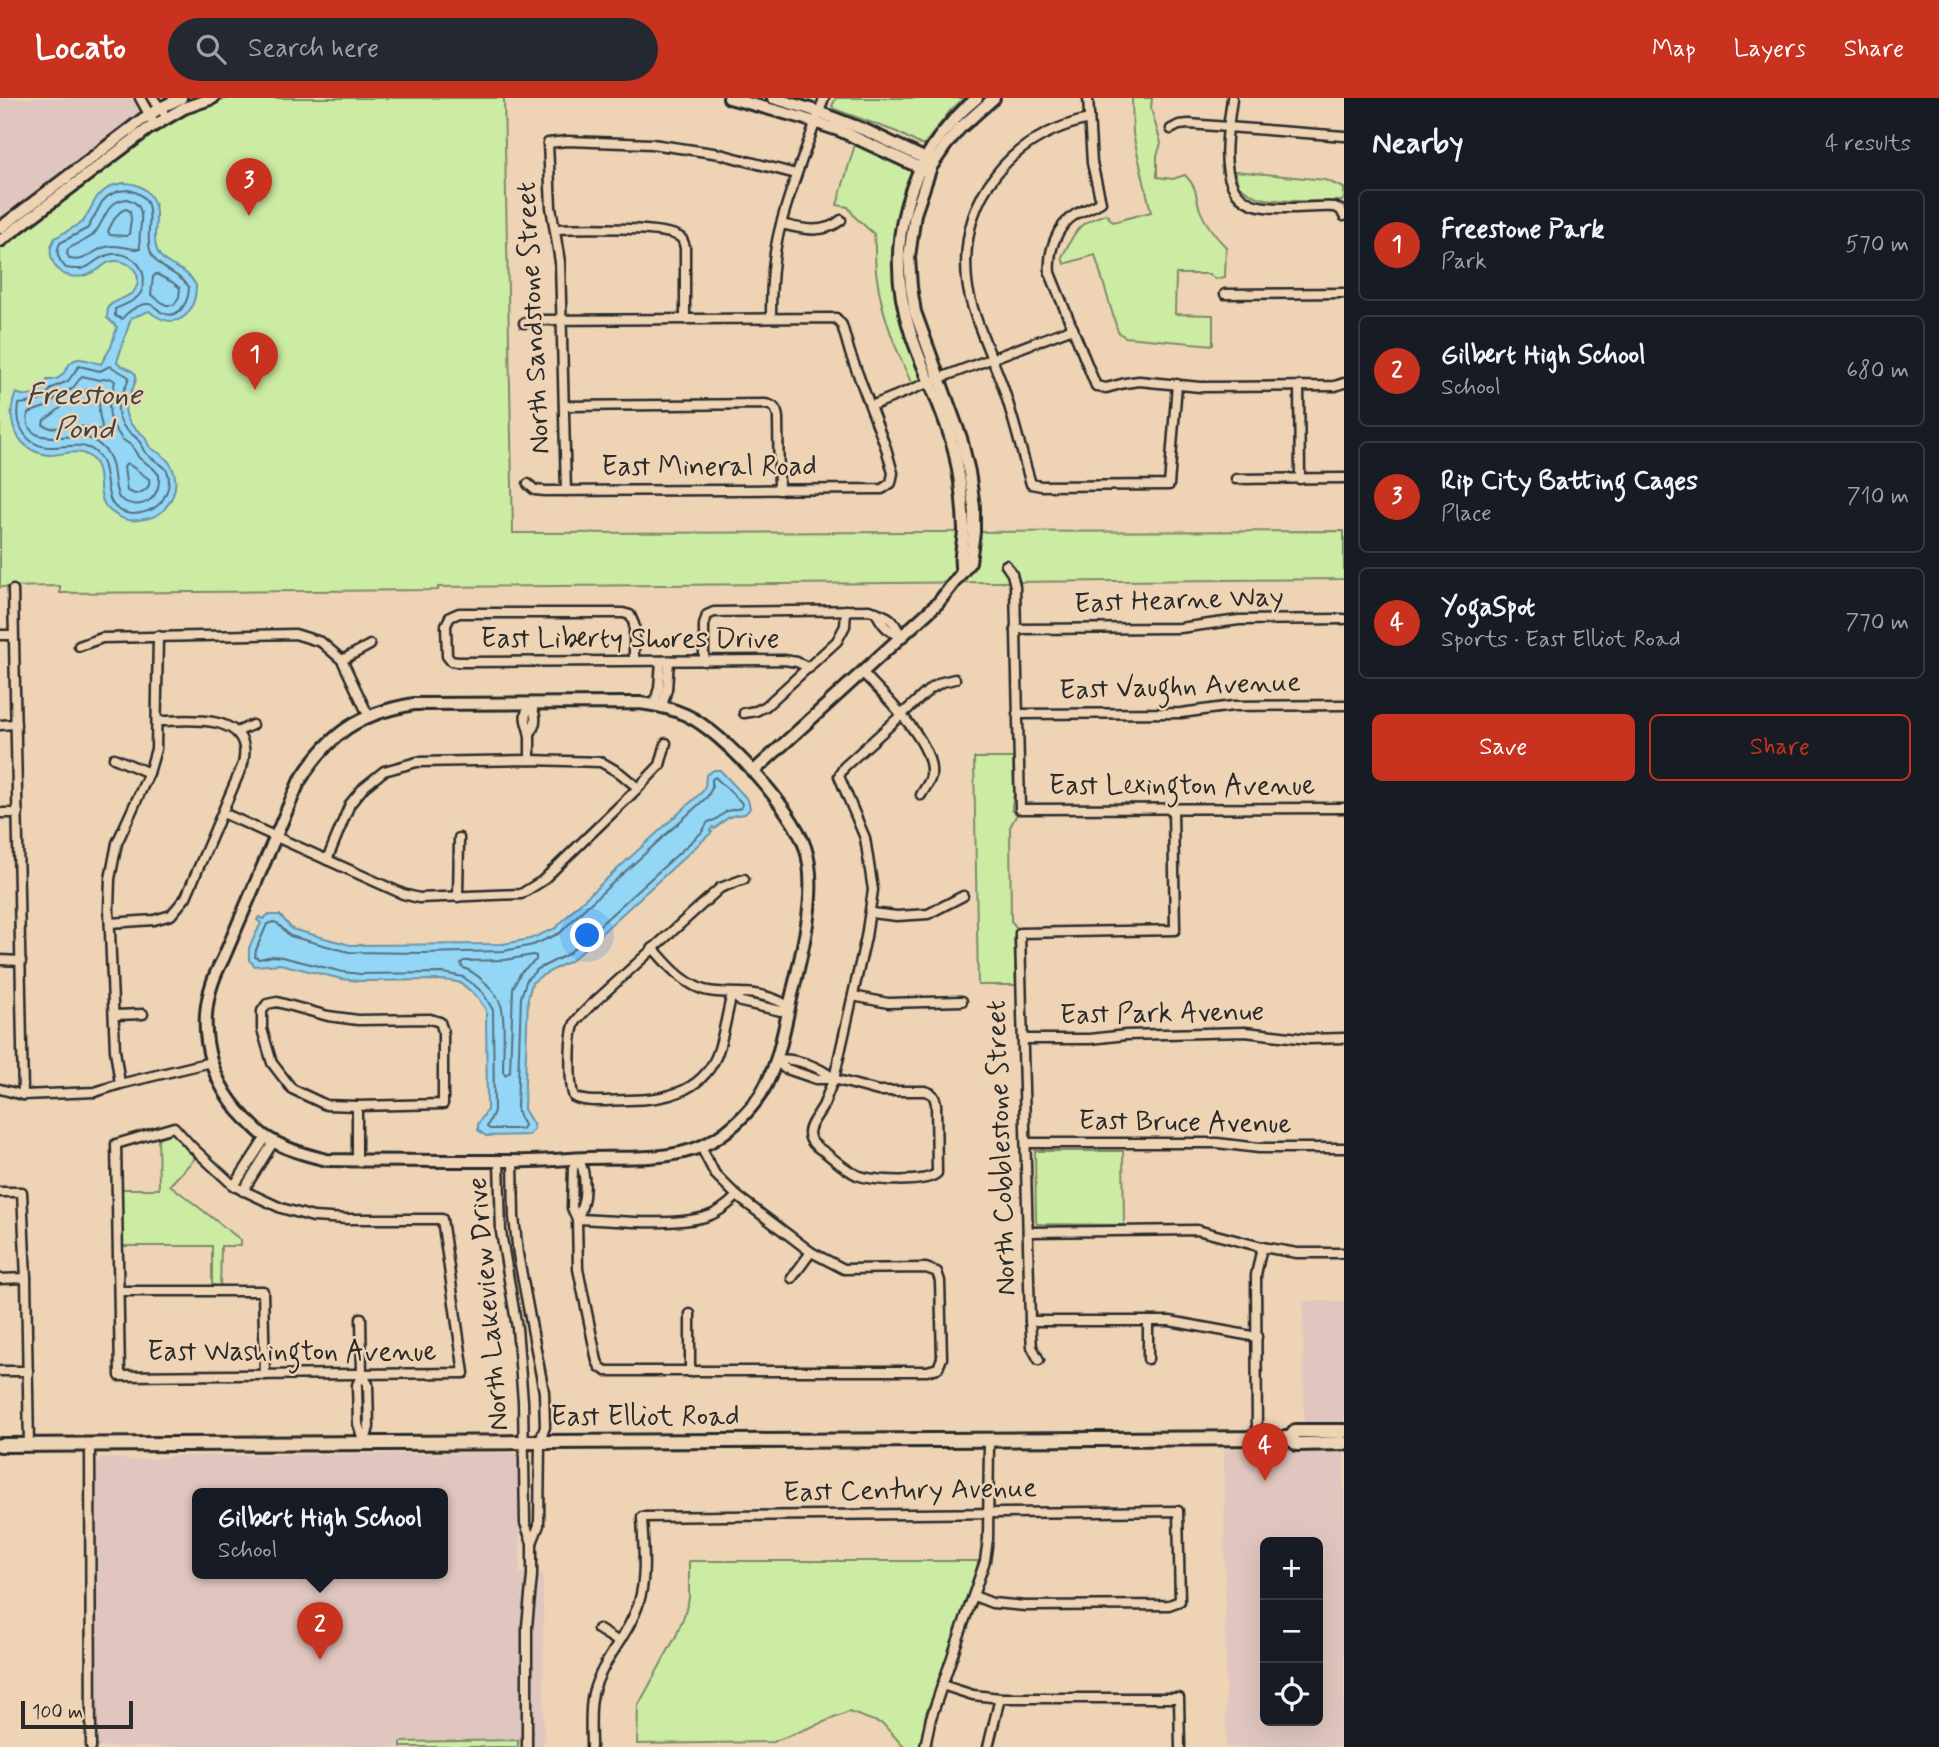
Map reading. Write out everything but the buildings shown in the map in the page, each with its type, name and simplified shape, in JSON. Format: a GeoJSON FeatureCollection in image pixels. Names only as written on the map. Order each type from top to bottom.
{"type":"FeatureCollection","features":[{"type":"Feature","properties":{"kind":"main road","name":"East Elliot Road"},"geometry":{"type":"LineString","coordinates":[[0,1445],[1290,1438],[1296,1431],[1343,1439]]}},
{"type":"Feature","properties":{"kind":"street"},"geometry":{"type":"LineString","coordinates":[[140,98],[152,119]]}},
{"type":"Feature","properties":{"kind":"street"},"geometry":{"type":"LineString","coordinates":[[0,241],[152,119],[160,108],[181,98]]}},
{"type":"Feature","properties":{"kind":"street"},"geometry":{"type":"LineString","coordinates":[[160,108],[192,105],[213,98]]}},
{"type":"Feature","properties":{"kind":"street"},"geometry":{"type":"LineString","coordinates":[[729,98],[817,118]]}},
{"type":"Feature","properties":{"kind":"street"},"geometry":{"type":"LineString","coordinates":[[774,98],[866,141],[927,165]]}},
{"type":"Feature","properties":{"kind":"street"},"geometry":{"type":"LineString","coordinates":[[771,318],[773,271],[781,224],[824,98]]}},
{"type":"Feature","properties":{"kind":"street"},"geometry":{"type":"LineString","coordinates":[[753,772],[943,597],[962,571],[959,564],[969,532],[953,446],[915,312],[909,272],[912,227],[927,165],[952,122],[977,98]]}},
{"type":"Feature","properties":{"kind":"street"},"geometry":{"type":"LineString","coordinates":[[927,165],[960,129],[994,98]]}},
{"type":"Feature","properties":{"kind":"street"},"geometry":{"type":"LineString","coordinates":[[1088,98],[1093,163],[1101,202],[1076,214],[1067,223],[1054,242],[1049,260],[1050,273],[1096,386],[1105,388],[1139,381],[1200,387],[1335,386],[1344,383]]}},
{"type":"Feature","properties":{"kind":"street"},"geometry":{"type":"LineString","coordinates":[[1231,98],[1226,162],[1228,176],[1236,192],[1254,205],[1332,207],[1342,213]]}},
{"type":"Feature","properties":{"kind":"street"},"geometry":{"type":"LineString","coordinates":[[0,228],[152,119]]}},
{"type":"Feature","properties":{"kind":"street"},"geometry":{"type":"LineString","coordinates":[[1089,120],[1065,124],[1028,144],[1010,158],[986,190],[970,228],[966,265],[972,307],[1014,418],[1031,484],[1169,485],[1177,384]]}},
{"type":"Feature","properties":{"kind":"street"},"geometry":{"type":"LineString","coordinates":[[1171,129],[1184,124],[1344,136]]}},
{"type":"Feature","properties":{"kind":"street","name":"North Sandstone Street"},"geometry":{"type":"LineString","coordinates":[[566,491],[560,254],[551,207],[548,143],[567,141],[652,144],[720,154],[796,174]]}},
{"type":"Feature","properties":{"kind":"street"},"geometry":{"type":"LineString","coordinates":[[781,224],[815,230],[832,226],[841,220]]}},
{"type":"Feature","properties":{"kind":"street"},"geometry":{"type":"LineString","coordinates":[[555,229],[625,229],[673,234],[681,239],[685,248],[685,319]]}},
{"type":"Feature","properties":{"kind":"street"},"geometry":{"type":"LineString","coordinates":[[1225,294],[1344,293]]}},
{"type":"Feature","properties":{"kind":"street"},"geometry":{"type":"LineString","coordinates":[[524,323],[537,320],[829,317],[838,320],[842,325],[870,406],[1073,328]]}},
{"type":"Feature","properties":{"kind":"street"},"geometry":{"type":"LineString","coordinates":[[1299,386],[1300,478]]}},
{"type":"Feature","properties":{"kind":"street"},"geometry":{"type":"LineString","coordinates":[[564,405],[765,404],[775,408],[778,418],[779,489]]}},
{"type":"Feature","properties":{"kind":"street","name":"East Mineral Road"},"geometry":{"type":"LineString","coordinates":[[528,484],[540,491],[882,488],[891,483],[893,473],[870,406]]}},
{"type":"Feature","properties":{"kind":"street"},"geometry":{"type":"LineString","coordinates":[[1236,479],[1344,478]]}},
{"type":"Feature","properties":{"kind":"street"},"geometry":{"type":"LineString","coordinates":[[1006,565],[1014,582],[1017,715]]}},
{"type":"Feature","properties":{"kind":"street"},"geometry":{"type":"LineString","coordinates":[[12,590],[23,1095]]}},
{"type":"Feature","properties":{"kind":"street"},"geometry":{"type":"LineString","coordinates":[[744,713],[766,706],[841,636],[846,610]]}},
{"type":"Feature","properties":{"kind":"street"},"geometry":{"type":"LineString","coordinates":[[704,661],[704,621],[710,613],[869,610],[888,617],[897,625],[901,637]]}},
{"type":"Feature","properties":{"kind":"street","name":"East Liberty Shores Drive"},"geometry":{"type":"LineString","coordinates":[[634,661],[634,624],[630,615],[623,613],[459,614],[450,617],[446,625],[446,653],[451,661],[457,663],[784,660],[797,662],[808,668]]}},
{"type":"Feature","properties":{"kind":"street","name":"East Hearne Way"},"geometry":{"type":"LineString","coordinates":[[1016,629],[1187,627],[1239,621],[1344,619]]}},
{"type":"Feature","properties":{"kind":"street"},"geometry":{"type":"LineString","coordinates":[[79,646],[102,638],[295,634],[321,642],[342,660],[369,717]]}},
{"type":"Feature","properties":{"kind":"street"},"geometry":{"type":"LineString","coordinates":[[0,635],[13,635]]}},
{"type":"Feature","properties":{"kind":"street"},"geometry":{"type":"LineString","coordinates":[[120,1084],[115,1050],[110,879],[117,843],[149,773],[156,749],[158,636]]}},
{"type":"Feature","properties":{"kind":"street"},"geometry":{"type":"LineString","coordinates":[[342,660],[370,645]]}},
{"type":"Feature","properties":{"kind":"street"},"geometry":{"type":"LineString","coordinates":[[658,706],[667,689],[665,661]]}},
{"type":"Feature","properties":{"kind":"street"},"geometry":{"type":"LineString","coordinates":[[862,672],[916,732],[929,761],[931,777],[921,795]]}},
{"type":"Feature","properties":{"kind":"street"},"geometry":{"type":"LineString","coordinates":[[776,1060],[784,1068],[816,1079],[834,1079],[878,1091],[924,1091],[933,1095],[936,1104],[935,1175],[925,1179],[885,1180],[857,1174],[814,1145],[809,1135],[834,1079],[873,890],[865,838],[839,776],[844,767],[936,685],[955,679]]}},
{"type":"Feature","properties":{"kind":"street"},"geometry":{"type":"LineString","coordinates":[[640,703],[687,715],[712,731],[753,772],[783,805],[797,828],[806,849],[810,878],[809,907],[783,1039],[762,1092],[750,1109],[725,1132],[701,1147],[666,1156],[507,1161],[327,1160],[299,1153],[270,1139],[238,1111],[223,1091],[211,1062],[205,1018],[214,975],[299,782],[315,757],[334,737],[369,717],[393,708],[414,704],[530,704],[640,703]]}},
{"type":"Feature","properties":{"kind":"street"},"geometry":{"type":"LineString","coordinates":[[530,704],[536,714],[536,723],[530,734],[530,760]]}},
{"type":"Feature","properties":{"kind":"street","name":"East Vaughn Avenue"},"geometry":{"type":"LineString","coordinates":[[1017,715],[1181,713],[1233,706],[1344,705]]}},
{"type":"Feature","properties":{"kind":"street","name":"East Lexington Avenue"},"geometry":{"type":"LineString","coordinates":[[1017,715],[1020,809],[1344,808]]}},
{"type":"Feature","properties":{"kind":"street"},"geometry":{"type":"LineString","coordinates":[[110,923],[154,920],[171,915],[186,897],[243,764],[244,746],[237,732],[218,722],[158,721]]}},
{"type":"Feature","properties":{"kind":"street"},"geometry":{"type":"LineString","coordinates":[[0,724],[16,724]]}},
{"type":"Feature","properties":{"kind":"street"},"geometry":{"type":"LineString","coordinates":[[237,732],[252,725]]}},
{"type":"Feature","properties":{"kind":"street"},"geometry":{"type":"LineString","coordinates":[[223,813],[403,894],[419,898],[521,894],[542,881],[638,788],[660,765],[666,743]]}},
{"type":"Feature","properties":{"kind":"street"},"geometry":{"type":"LineString","coordinates":[[114,758],[149,773]]}},
{"type":"Feature","properties":{"kind":"street"},"geometry":{"type":"LineString","coordinates":[[327,860],[350,804],[364,787],[384,771],[417,762],[601,762],[638,788]]}},
{"type":"Feature","properties":{"kind":"street","name":"North Cobblestone Street"},"geometry":{"type":"LineString","coordinates":[[1039,1360],[1032,1347],[1030,1321],[1020,933],[1175,930],[1173,810]]}},
{"type":"Feature","properties":{"kind":"street"},"geometry":{"type":"LineString","coordinates":[[0,813],[18,813]]}},
{"type":"Feature","properties":{"kind":"street"},"geometry":{"type":"LineString","coordinates":[[458,897],[459,838]]}},
{"type":"Feature","properties":{"kind":"street"},"geometry":{"type":"LineString","coordinates":[[732,994],[716,1057],[704,1075],[690,1087],[672,1096],[643,1100],[586,1100],[574,1097],[571,1087],[571,1050],[575,1023],[590,1006],[720,888],[744,879]]}},
{"type":"Feature","properties":{"kind":"street"},"geometry":{"type":"LineString","coordinates":[[870,913],[897,916],[928,914],[963,896]]}},
{"type":"Feature","properties":{"kind":"street"},"geometry":{"type":"LineString","coordinates":[[653,948],[673,971],[699,989],[744,993],[781,1001],[789,1007]]}},
{"type":"Feature","properties":{"kind":"street"},"geometry":{"type":"LineString","coordinates":[[0,960],[21,961]]}},
{"type":"Feature","properties":{"kind":"street"},"geometry":{"type":"LineString","coordinates":[[853,996],[888,1003],[962,1001]]}},
{"type":"Feature","properties":{"kind":"street"},"geometry":{"type":"LineString","coordinates":[[277,1002],[328,1016],[358,1020],[430,1019],[440,1022],[443,1031],[443,1104],[357,1106],[326,1105],[292,1089],[272,1063],[262,1029],[262,1011],[267,1004],[277,1002]]}},
{"type":"Feature","properties":{"kind":"street"},"geometry":{"type":"LineString","coordinates":[[114,1015],[143,1014]]}},
{"type":"Feature","properties":{"kind":"street","name":"East Park Avenue"},"geometry":{"type":"LineString","coordinates":[[1023,1039],[1090,1039],[1126,1035],[1245,1031],[1308,1039],[1344,1038]]}},
{"type":"Feature","properties":{"kind":"street"},"geometry":{"type":"LineString","coordinates":[[0,1089],[23,1095],[95,1092],[211,1062]]}},
{"type":"Feature","properties":{"kind":"street"},"geometry":{"type":"LineString","coordinates":[[357,1106],[357,1160]]}},
{"type":"Feature","properties":{"kind":"street"},"geometry":{"type":"LineString","coordinates":[[265,1375],[263,1291],[119,1291],[116,1144],[174,1127],[234,1186],[243,1191],[270,1139]]}},
{"type":"Feature","properties":{"kind":"street"},"geometry":{"type":"LineString","coordinates":[[234,1186],[270,1139]]}},
{"type":"Feature","properties":{"kind":"street","name":"East Bruce Avenue"},"geometry":{"type":"LineString","coordinates":[[1026,1143],[1217,1143],[1259,1148],[1344,1148]]}},
{"type":"Feature","properties":{"kind":"street"},"geometry":{"type":"LineString","coordinates":[[578,1158],[573,1168],[572,1195],[572,1208],[577,1219],[577,1262],[597,1361],[602,1370],[613,1373],[926,1371],[938,1368],[942,1358],[940,1281],[937,1272],[926,1268],[844,1269],[811,1252],[737,1196],[715,1174],[701,1147]]}},
{"type":"Feature","properties":{"kind":"street","name":"North Lakeview Drive"},"geometry":{"type":"LineString","coordinates":[[507,1161],[518,1254],[543,1382],[545,1427],[540,1441],[539,1525],[532,1543]]}},
{"type":"Feature","properties":{"kind":"street","name":"North Lakeview Drive"},"geometry":{"type":"LineString","coordinates":[[507,1161],[501,1232],[518,1336],[525,1442],[525,1522],[532,1543]]}},
{"type":"Feature","properties":{"kind":"street","name":"East Washington Avenue"},"geometry":{"type":"LineString","coordinates":[[119,1291],[120,1376],[464,1373],[442,1219],[313,1217],[281,1208],[243,1191]]}},
{"type":"Feature","properties":{"kind":"street"},"geometry":{"type":"LineString","coordinates":[[0,1192],[22,1192],[29,1445]]}},
{"type":"Feature","properties":{"kind":"street"},"geometry":{"type":"LineString","coordinates":[[577,1219],[670,1222],[706,1217],[728,1205],[737,1196]]}},
{"type":"Feature","properties":{"kind":"street"},"geometry":{"type":"LineString","coordinates":[[1028,1232],[1197,1230],[1297,1254],[1344,1253]]}},
{"type":"Feature","properties":{"kind":"street"},"geometry":{"type":"LineString","coordinates":[[1257,1438],[1256,1275],[1262,1247]]}},
{"type":"Feature","properties":{"kind":"street"},"geometry":{"type":"LineString","coordinates":[[792,1278],[811,1252]]}},
{"type":"Feature","properties":{"kind":"street"},"geometry":{"type":"LineString","coordinates":[[0,1279],[26,1278]]}},
{"type":"Feature","properties":{"kind":"street"},"geometry":{"type":"LineString","coordinates":[[690,1314],[690,1372]]}},
{"type":"Feature","properties":{"kind":"street"},"geometry":{"type":"LineString","coordinates":[[361,1318],[362,1374],[368,1384],[369,1427],[364,1443]]}},
{"type":"Feature","properties":{"kind":"street"},"geometry":{"type":"LineString","coordinates":[[1030,1321],[1170,1321],[1257,1337]]}},
{"type":"Feature","properties":{"kind":"street"},"geometry":{"type":"LineString","coordinates":[[1148,1321],[1149,1359]]}},
{"type":"Feature","properties":{"kind":"street"},"geometry":{"type":"LineString","coordinates":[[0,1371],[28,1371]]}},
{"type":"Feature","properties":{"kind":"street"},"geometry":{"type":"LineString","coordinates":[[925,1747],[931,1718],[985,1561],[988,1539],[989,1440]]}},
{"type":"Feature","properties":{"kind":"street"},"geometry":{"type":"LineString","coordinates":[[90,1445],[91,1747]]}},
{"type":"Feature","properties":{"kind":"street","name":"East Century Avenue"},"geometry":{"type":"LineString","coordinates":[[619,1642],[640,1601],[643,1577],[642,1517],[1178,1511],[1180,1601],[1169,1605],[1026,1606],[992,1603],[974,1596]]}},
{"type":"Feature","properties":{"kind":"street"},"geometry":{"type":"LineString","coordinates":[[527,1747],[527,1626],[532,1543]]}},
{"type":"Feature","properties":{"kind":"street"},"geometry":{"type":"LineString","coordinates":[[591,1747],[593,1695],[619,1642],[598,1629]]}},
{"type":"Feature","properties":{"kind":"street"},"geometry":{"type":"LineString","coordinates":[[942,1685],[973,1695],[1000,1698],[1179,1698],[1180,1747]]}},
{"type":"Feature","properties":{"kind":"street"},"geometry":{"type":"LineString","coordinates":[[988,1747],[1000,1698]]}},
{"type":"Feature","properties":{"kind":"shaded area"},"geometry":{"type":"Polygon","coordinates":[[[0,98],[135,98],[140,105],[141,114],[0,223],[0,98]]]}},
{"type":"Feature","properties":{"kind":"shaded area"},"geometry":{"type":"Polygon","coordinates":[[[1303,1301],[1344,1301],[1344,1426],[1304,1426],[1303,1301]]]}},
{"type":"Feature","properties":{"kind":"shaded area"},"geometry":{"type":"Polygon","coordinates":[[[1344,1448],[1344,1747],[1226,1747],[1224,1449],[1344,1448]]]}},
{"type":"Feature","properties":{"kind":"shaded area"},"geometry":{"type":"Polygon","coordinates":[[[517,1454],[520,1458],[520,1573],[543,1574],[544,1747],[96,1747],[97,1465],[100,1457],[153,1459],[169,1456],[517,1454]]]}},
{"type":"Feature","properties":{"kind":"green space"},"geometry":{"type":"Polygon","coordinates":[[[230,98],[504,98],[513,533],[1344,531],[1344,579],[60,593],[60,586],[0,587],[0,246],[144,136],[182,113],[203,104],[230,98]]]}},
{"type":"Feature","properties":{"kind":"green space"},"geometry":{"type":"Polygon","coordinates":[[[836,98],[964,98],[950,111],[924,145],[921,145],[897,132],[834,109],[832,106],[836,98]]]}},
{"type":"Feature","properties":{"kind":"green space"},"geometry":{"type":"Polygon","coordinates":[[[1132,98],[1152,98],[1151,109],[1161,143],[1157,156],[1157,177],[1173,179],[1185,175],[1194,188],[1205,221],[1226,247],[1225,277],[1215,279],[1209,274],[1176,274],[1175,314],[1213,315],[1213,345],[1125,337],[1118,332],[1095,255],[1064,264],[1062,257],[1070,241],[1088,221],[1106,214],[1113,222],[1151,212],[1133,134],[1132,98]]]}},
{"type":"Feature","properties":{"kind":"green space"},"geometry":{"type":"Polygon","coordinates":[[[856,141],[925,170],[907,227],[903,265],[907,304],[935,380],[914,389],[883,307],[876,273],[874,234],[848,207],[837,205],[856,141]]]}},
{"type":"Feature","properties":{"kind":"green space"},"geometry":{"type":"Polygon","coordinates":[[[1235,171],[1325,180],[1344,188],[1344,198],[1342,201],[1264,199],[1238,185],[1235,171]]]}},
{"type":"Feature","properties":{"kind":"green space"},"geometry":{"type":"Polygon","coordinates":[[[974,758],[1013,758],[1012,810],[1017,814],[1010,827],[1011,921],[1018,929],[1014,937],[1016,985],[978,985],[974,758]]]}},
{"type":"Feature","properties":{"kind":"green space"},"geometry":{"type":"Polygon","coordinates":[[[174,1127],[199,1154],[170,1185],[241,1240],[241,1246],[221,1246],[220,1291],[212,1291],[212,1246],[119,1246],[117,1189],[159,1189],[158,1132],[174,1127]]]}},
{"type":"Feature","properties":{"kind":"green space"},"geometry":{"type":"Polygon","coordinates":[[[1035,1151],[1123,1151],[1124,1225],[1037,1224],[1035,1151]]]}},
{"type":"Feature","properties":{"kind":"green space"},"geometry":{"type":"Polygon","coordinates":[[[689,1561],[979,1561],[926,1713],[920,1747],[904,1747],[883,1724],[849,1712],[773,1742],[637,1744],[638,1706],[684,1616],[689,1598],[689,1561]]]}},
{"type":"Feature","properties":{"kind":"green space"},"geometry":{"type":"Polygon","coordinates":[[[518,1740],[518,1747],[401,1747],[401,1742],[518,1740]]]}},
{"type":"Feature","properties":{"kind":"water","name":"Freestone Pond"},"geometry":{"type":"Polygon","coordinates":[[[123,183],[139,186],[151,197],[156,214],[155,241],[161,257],[187,274],[196,285],[192,305],[182,318],[167,321],[149,311],[131,318],[117,362],[136,375],[125,408],[128,420],[144,435],[150,447],[168,461],[175,480],[173,494],[164,510],[146,519],[136,520],[128,520],[109,510],[101,495],[99,472],[91,458],[76,452],[50,455],[29,448],[16,433],[12,414],[16,393],[26,396],[39,392],[47,380],[59,378],[73,361],[78,359],[101,364],[111,347],[117,327],[107,318],[108,307],[135,290],[138,278],[136,272],[128,264],[116,261],[85,276],[67,275],[54,264],[51,251],[55,238],[83,222],[97,197],[111,186],[123,183]]]}},
{"type":"Feature","properties":{"kind":"water"},"geometry":{"type":"Polygon","coordinates":[[[720,770],[748,800],[748,811],[728,818],[715,829],[713,827],[710,831],[712,832],[572,960],[532,983],[528,998],[524,1109],[534,1129],[529,1135],[486,1136],[478,1130],[478,1124],[487,1110],[486,1010],[477,997],[461,983],[442,980],[359,981],[280,964],[255,966],[249,960],[249,948],[261,923],[257,920],[268,915],[280,915],[292,929],[350,945],[503,944],[530,939],[556,928],[702,792],[706,775],[720,770]]]}},
{"type":"Feature","properties":{"kind":"place","name":"Rip City Batting Cages"},"geometry":{"type":"Point","coordinates":[249,216]}},
{"type":"Feature","properties":{"kind":"place","name":"Freestone Park"},"geometry":{"type":"Point","coordinates":[255,390]}},
{"type":"Feature","properties":{"kind":"place","name":"YogaSpot"},"geometry":{"type":"Point","coordinates":[1265,1481]}},
{"type":"Feature","properties":{"kind":"place","name":"Gilbert High School"},"geometry":{"type":"Point","coordinates":[320,1660]}}]}
